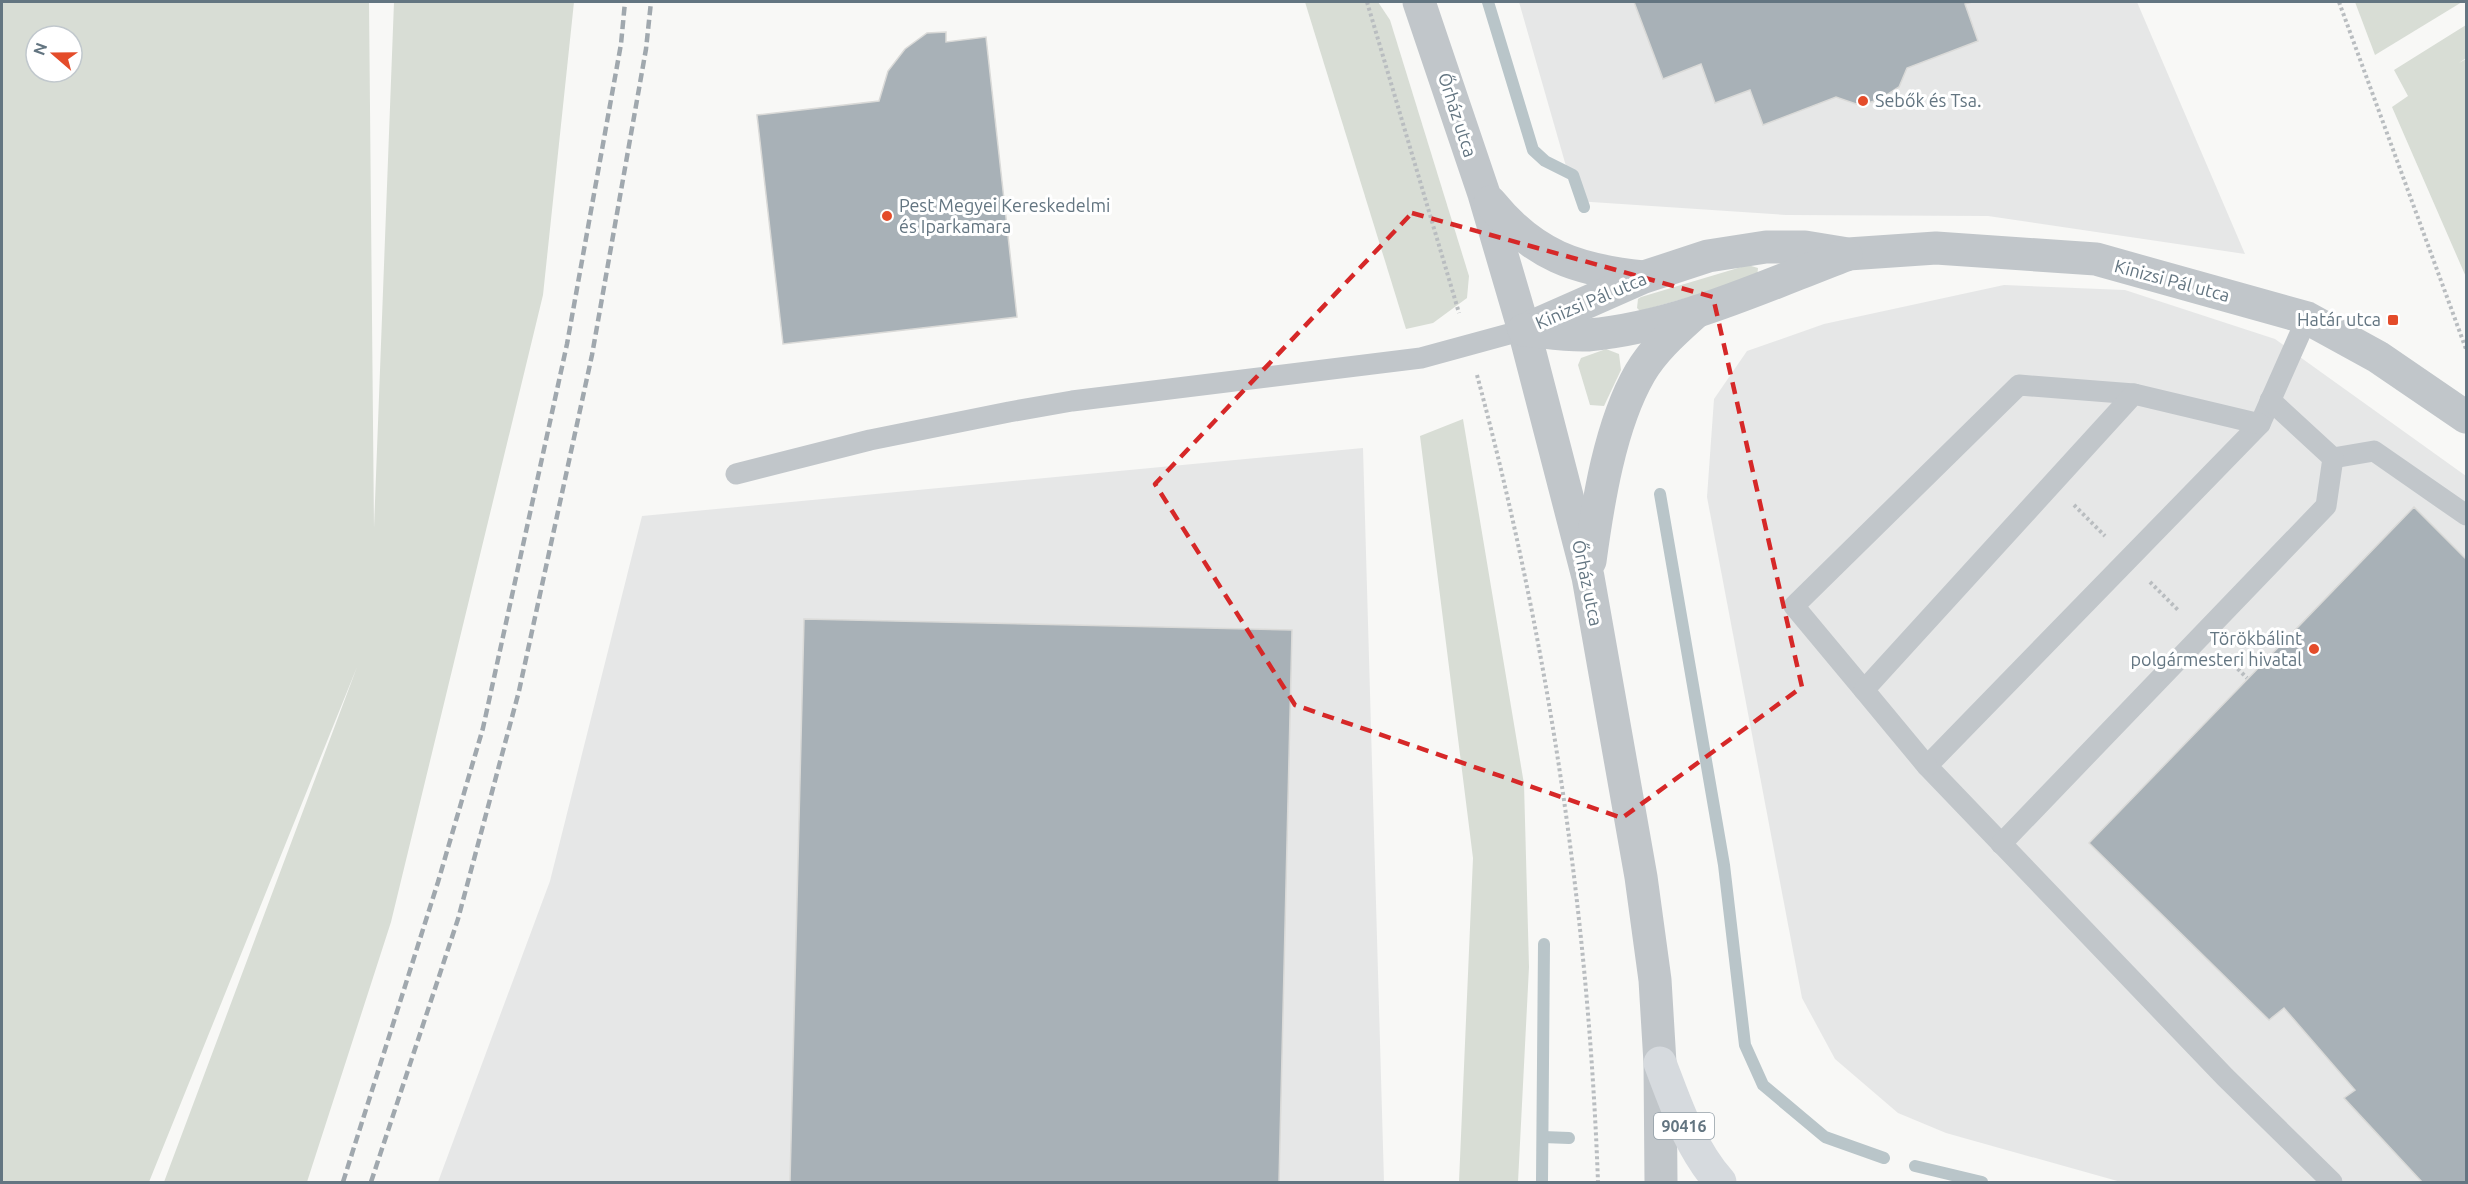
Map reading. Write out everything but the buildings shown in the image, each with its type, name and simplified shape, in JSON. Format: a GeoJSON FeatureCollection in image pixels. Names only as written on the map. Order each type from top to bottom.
{"type":"FeatureCollection","features":[{"type":"Feature","properties":{"kind":"highway","name":"90416"},"geometry":{"type":"LineString","coordinates":[[1660,1063],[1684,1125],[1707,1167],[1720,1182]]}},
{"type":"Feature","properties":{"kind":"street","name":"Őrház utca"},"geometry":{"type":"LineString","coordinates":[[1419,2],[1484,194],[1524,330],[1588,578],[1641,877],[1654,980],[1660,1063],[1661,1182]]}},
{"type":"Feature","properties":{"kind":"street"},"geometry":{"type":"LineString","coordinates":[[1484,194],[1509,225],[1547,253],[1588,269],[1644,277]]}},
{"type":"Feature","properties":{"kind":"street","name":"Kinizsi Pál utca"},"geometry":{"type":"LineString","coordinates":[[1524,330],[1644,277],[1708,256],[1766,248],[1805,247],[1848,254],[1935,248],[2096,260],[2307,318],[2378,357],[2466,417]]}},
{"type":"Feature","properties":{"kind":"street","name":"Kinizsi Pál utca"},"geometry":{"type":"LineString","coordinates":[[1524,330],[1588,335],[1697,311],[1848,254]]}},
{"type":"Feature","properties":{"kind":"street"},"geometry":{"type":"LineString","coordinates":[[1588,578],[1605,476],[1625,407],[1639,374],[1653,353],[1697,311]]}},
{"type":"Feature","properties":{"kind":"lane"},"geometry":{"type":"LineString","coordinates":[[1927,766],[2260,424],[2307,318]]}},
{"type":"Feature","properties":{"kind":"lane"},"geometry":{"type":"LineString","coordinates":[[736,474],[870,440],[1019,410],[1072,401],[1421,358],[1524,330]]}},
{"type":"Feature","properties":{"kind":"lane"},"geometry":{"type":"LineString","coordinates":[[2260,424],[2134,394],[2019,385],[1794,606],[1927,766],[2225,1077],[2332,1182]]}},
{"type":"Feature","properties":{"kind":"lane"},"geometry":{"type":"LineString","coordinates":[[1864,690],[2134,394]]}},
{"type":"Feature","properties":{"kind":"lane"},"geometry":{"type":"LineString","coordinates":[[2270,400],[2332,458]]}},
{"type":"Feature","properties":{"kind":"lane"},"geometry":{"type":"LineString","coordinates":[[2332,458],[2374,451],[2466,515]]}},
{"type":"Feature","properties":{"kind":"lane"},"geometry":{"type":"LineString","coordinates":[[2001,844],[2326,506],[2332,458]]}},
{"type":"Feature","properties":{"kind":"path"},"geometry":{"type":"LineString","coordinates":[[2339,2],[2466,349]]}},
{"type":"Feature","properties":{"kind":"path"},"geometry":{"type":"LineString","coordinates":[[1549,694],[1575,871],[1595,1083],[1598,1182]]}},
{"type":"Feature","properties":{"kind":"highlighted area"},"geometry":{"type":"Polygon","coordinates":[[[1412,213],[1713,297],[1802,687],[1622,818],[1295,705],[1155,484],[1412,213]]]}},
{"type":"Feature","properties":{"kind":"shaded area"},"geometry":{"type":"Polygon","coordinates":[[[2,2],[369,2],[374,528],[394,2],[574,2],[543,295],[391,922],[307,1182],[164,1182],[357,667],[149,1182],[2,1182],[2,2]]]}},
{"type":"Feature","properties":{"kind":"shaded area"},"geometry":{"type":"Polygon","coordinates":[[[1305,2],[1378,2],[1390,20],[1469,276],[1467,298],[1433,323],[1406,329],[1305,2]]]}},
{"type":"Feature","properties":{"kind":"shaded area","name":"Sebők és Tsa."},"geometry":{"type":"Polygon","coordinates":[[[1519,2],[2137,2],[2245,254],[1988,216],[1786,215],[1576,201],[1519,2]]]}},
{"type":"Feature","properties":{"kind":"shaded area"},"geometry":{"type":"Polygon","coordinates":[[[2355,2],[2462,2],[2375,55],[2355,2]]]}},
{"type":"Feature","properties":{"kind":"shaded area"},"geometry":{"type":"Polygon","coordinates":[[[2466,25],[2466,58],[2459,63],[2466,59],[2466,277],[2392,107],[2408,96],[2394,70],[2466,25]]]}},
{"type":"Feature","properties":{"kind":"shaded area"},"geometry":{"type":"Polygon","coordinates":[[[1748,265],[1758,268],[1757,278],[1640,311],[1637,308],[1638,299],[1641,297],[1748,265]]]}},
{"type":"Feature","properties":{"kind":"shaded area"},"geometry":{"type":"Polygon","coordinates":[[[2004,285],[2125,290],[2275,339],[2466,476],[2466,1182],[2121,1182],[1946,1133],[1898,1113],[1835,1059],[1802,998],[1707,497],[1714,399],[1747,351],[1824,324],[2004,285]]]}},
{"type":"Feature","properties":{"kind":"shaded area"},"geometry":{"type":"Polygon","coordinates":[[[1606,349],[1619,354],[1621,370],[1604,406],[1590,405],[1578,365],[1581,358],[1606,349]]]}},
{"type":"Feature","properties":{"kind":"shaded area"},"geometry":{"type":"Polygon","coordinates":[[[1463,419],[1524,784],[1529,967],[1518,1182],[1459,1182],[1473,858],[1420,436],[1463,419]]]}},
{"type":"Feature","properties":{"kind":"shaded area"},"geometry":{"type":"Polygon","coordinates":[[[1363,448],[1384,1182],[438,1182],[550,881],[642,516],[1363,448]]]}},
{"type":"Feature","properties":{"kind":"waterway"},"geometry":{"type":"LineString","coordinates":[[1488,2],[1533,150],[1545,161],[1573,175],[1584,207]]}},
{"type":"Feature","properties":{"kind":"waterway"},"geometry":{"type":"LineString","coordinates":[[1660,494],[1724,865],[1745,1045],[1763,1085],[1825,1137],[1884,1158]]}},
{"type":"Feature","properties":{"kind":"waterway"},"geometry":{"type":"LineString","coordinates":[[1542,1182],[1544,944]]}},
{"type":"Feature","properties":{"kind":"waterway"},"geometry":{"type":"LineString","coordinates":[[1543,1137],[1569,1138]]}},
{"type":"Feature","properties":{"kind":"waterway"},"geometry":{"type":"LineString","coordinates":[[1915,1166],[1982,1182]]}},
{"type":"Feature","properties":{"kind":"railway"},"geometry":{"type":"LineString","coordinates":[[343,1182],[438,882],[483,728],[567,344],[621,44],[625,2]]}},
{"type":"Feature","properties":{"kind":"railway"},"geometry":{"type":"LineString","coordinates":[[371,1182],[458,919],[519,691],[592,355],[646,49],[651,2]]}},
{"type":"Feature","properties":{"kind":"place","name":"Sebők és Tsa."},"geometry":{"type":"Point","coordinates":[1863,101]}},
{"type":"Feature","properties":{"kind":"place","name":"Pest Megyei Kereskedelmi és Iparkamara"},"geometry":{"type":"Point","coordinates":[887,216]}},
{"type":"Feature","properties":{"kind":"place","name":"Határ utca"},"geometry":{"type":"Point","coordinates":[2393,320]}},
{"type":"Feature","properties":{"kind":"place","name":"Törökbálint polgármesteri hivatal"},"geometry":{"type":"Point","coordinates":[2314,649]}}]}
